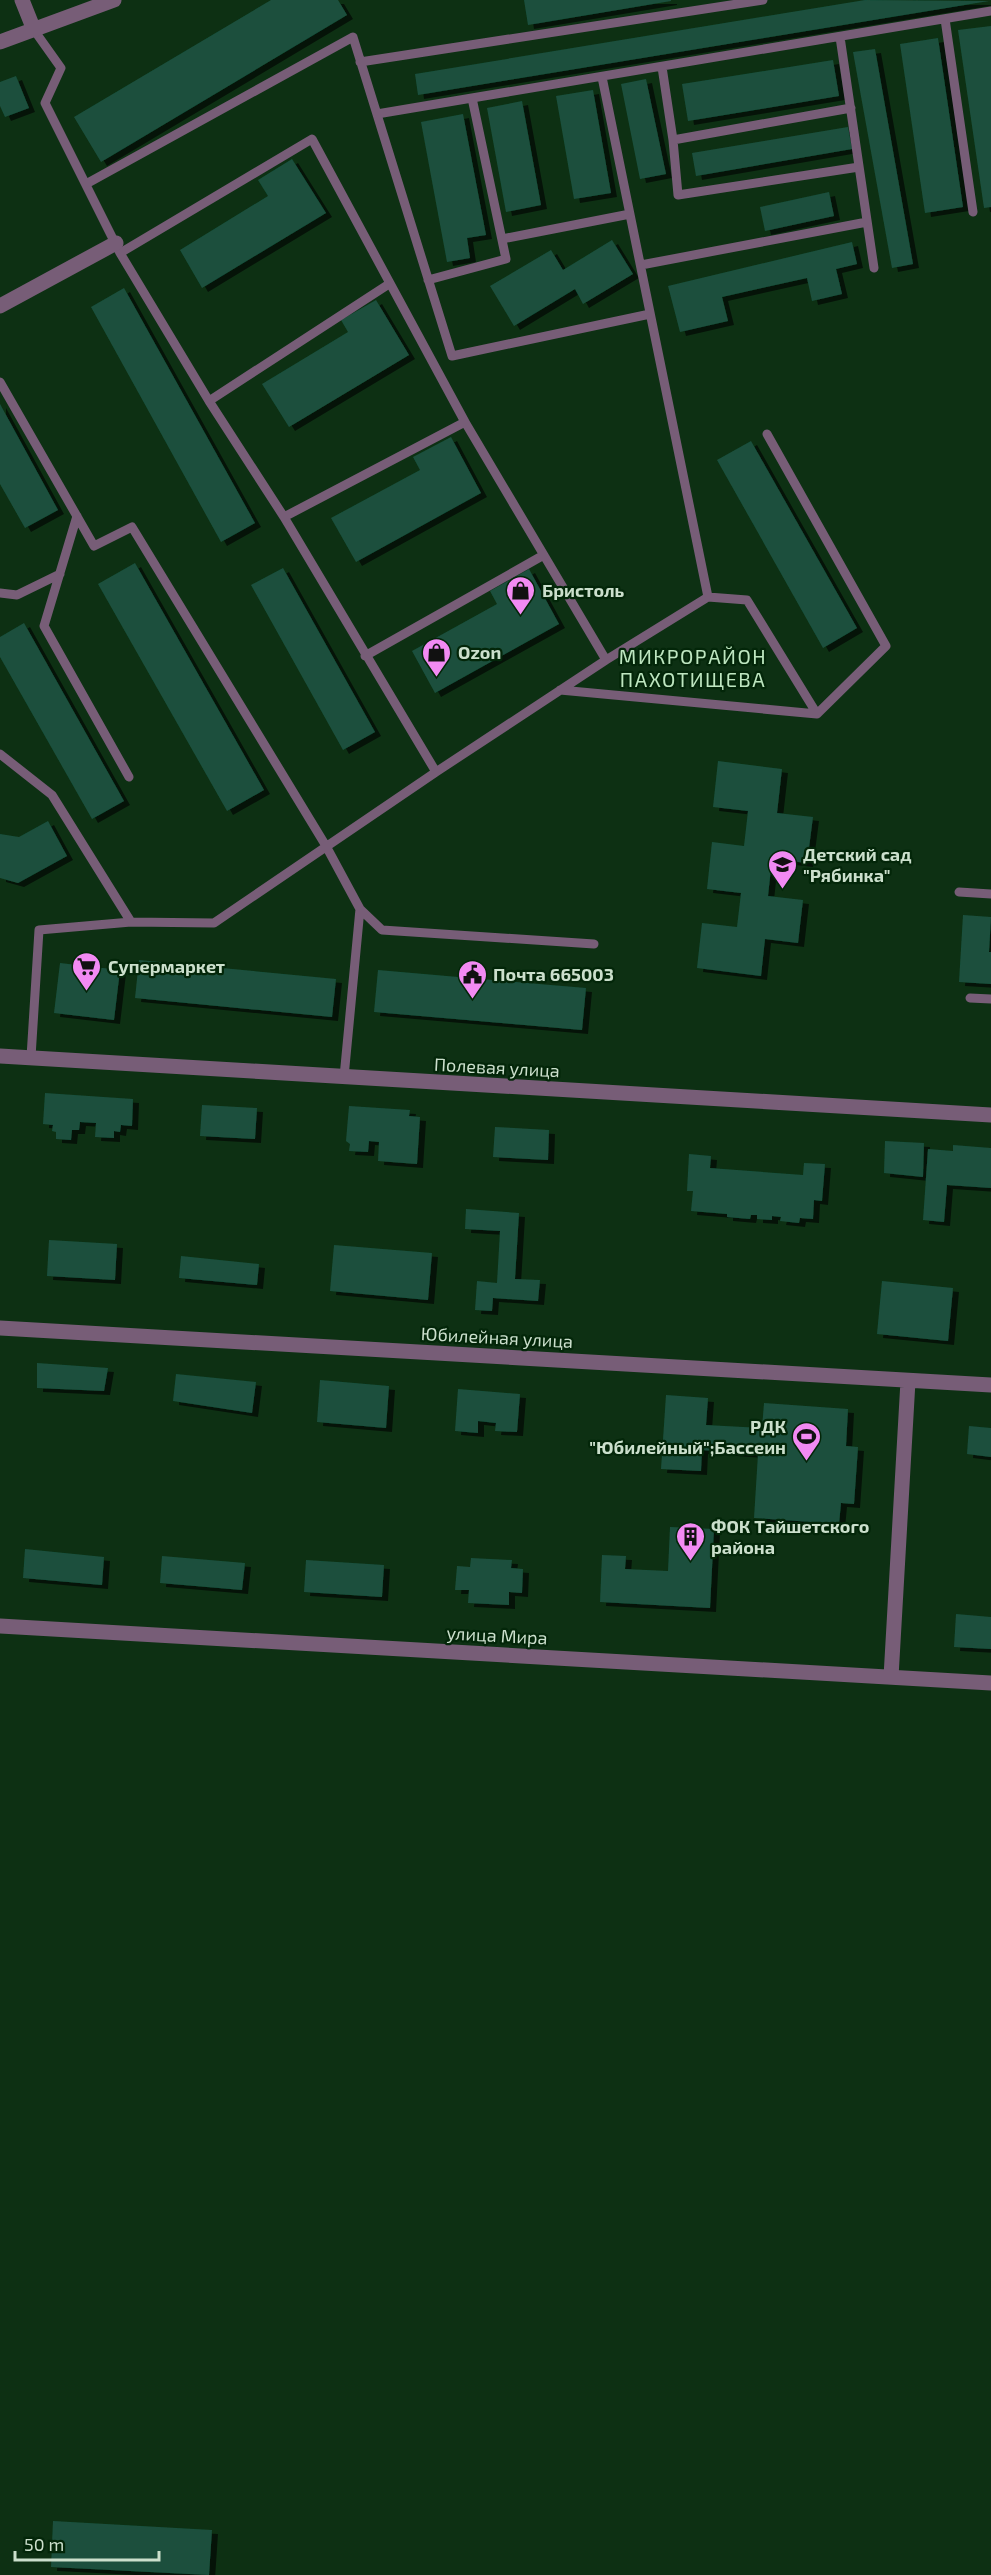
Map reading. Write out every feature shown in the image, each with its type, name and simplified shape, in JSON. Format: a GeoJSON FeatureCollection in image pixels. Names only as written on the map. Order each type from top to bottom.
{"type":"FeatureCollection","features":[{"type":"Feature","properties":{"kind":"street"},"geometry":{"type":"LineString","coordinates":[[22,0],[34,30]]}},
{"type":"Feature","properties":{"kind":"street"},"geometry":{"type":"LineString","coordinates":[[0,42],[114,0]]}},
{"type":"Feature","properties":{"kind":"street"},"geometry":{"type":"LineString","coordinates":[[0,306],[118,248]]}},
{"type":"Feature","properties":{"kind":"street","name":"Полевая улица"},"geometry":{"type":"LineString","coordinates":[[0,1056],[991,1114]]}},
{"type":"Feature","properties":{"kind":"street","name":"Юбилейная улица"},"geometry":{"type":"LineString","coordinates":[[0,1328],[991,1385]]}},
{"type":"Feature","properties":{"kind":"street"},"geometry":{"type":"LineString","coordinates":[[891,1677],[908,1381]]}},
{"type":"Feature","properties":{"kind":"street","name":"улица Мира"},"geometry":{"type":"LineString","coordinates":[[0,1626],[991,1683]]}},
{"type":"Feature","properties":{"kind":"lane"},"geometry":{"type":"LineString","coordinates":[[360,62],[763,0]]}},
{"type":"Feature","properties":{"kind":"lane"},"geometry":{"type":"LineString","coordinates":[[377,114],[991,11]]}},
{"type":"Feature","properties":{"kind":"lane"},"geometry":{"type":"LineString","coordinates":[[945,20],[973,212]]}},
{"type":"Feature","properties":{"kind":"lane"},"geometry":{"type":"LineString","coordinates":[[34,30],[61,68],[45,103],[118,248],[209,401],[284,517],[436,772]]}},
{"type":"Feature","properties":{"kind":"lane"},"geometry":{"type":"LineString","coordinates":[[86,184],[353,37],[452,356],[650,314]]}},
{"type":"Feature","properties":{"kind":"lane"},"geometry":{"type":"LineString","coordinates":[[840,37],[874,268]]}},
{"type":"Feature","properties":{"kind":"lane"},"geometry":{"type":"LineString","coordinates":[[662,67],[673,140],[678,195],[859,167]]}},
{"type":"Feature","properties":{"kind":"lane"},"geometry":{"type":"LineString","coordinates":[[602,77],[708,597]]}},
{"type":"Feature","properties":{"kind":"lane"},"geometry":{"type":"LineString","coordinates":[[428,280],[506,259],[472,98]]}},
{"type":"Feature","properties":{"kind":"lane"},"geometry":{"type":"LineString","coordinates":[[673,140],[851,108]]}},
{"type":"Feature","properties":{"kind":"lane"},"geometry":{"type":"LineString","coordinates":[[118,248],[312,139],[465,422],[542,556],[606,660]]}},
{"type":"Feature","properties":{"kind":"lane"},"geometry":{"type":"LineString","coordinates":[[502,239],[630,214]]}},
{"type":"Feature","properties":{"kind":"lane"},"geometry":{"type":"LineString","coordinates":[[641,265],[867,222]]}},
{"type":"Feature","properties":{"kind":"lane"},"geometry":{"type":"LineString","coordinates":[[209,401],[389,284]]}},
{"type":"Feature","properties":{"kind":"lane"},"geometry":{"type":"LineString","coordinates":[[0,382],[94,546],[132,527],[326,846],[360,909],[382,930],[594,944]]}},
{"type":"Feature","properties":{"kind":"lane"},"geometry":{"type":"LineString","coordinates":[[284,517],[465,422]]}},
{"type":"Feature","properties":{"kind":"lane"},"geometry":{"type":"LineString","coordinates":[[767,434],[886,646],[818,714]]}},
{"type":"Feature","properties":{"kind":"lane"},"geometry":{"type":"LineString","coordinates":[[77,516],[44,626],[129,777]]}},
{"type":"Feature","properties":{"kind":"lane"},"geometry":{"type":"LineString","coordinates":[[365,656],[542,556]]}},
{"type":"Feature","properties":{"kind":"lane"},"geometry":{"type":"LineString","coordinates":[[0,593],[16,595],[60,574]]}},
{"type":"Feature","properties":{"kind":"lane"},"geometry":{"type":"LineString","coordinates":[[31,1058],[39,930],[131,922],[214,922],[560,690],[708,597],[747,600],[818,714]]}},
{"type":"Feature","properties":{"kind":"lane"},"geometry":{"type":"LineString","coordinates":[[560,690],[818,714]]}},
{"type":"Feature","properties":{"kind":"lane"},"geometry":{"type":"LineString","coordinates":[[0,754],[52,795],[131,922]]}},
{"type":"Feature","properties":{"kind":"lane"},"geometry":{"type":"LineString","coordinates":[[959,892],[991,894]]}},
{"type":"Feature","properties":{"kind":"lane"},"geometry":{"type":"LineString","coordinates":[[344,1077],[360,909]]}},
{"type":"Feature","properties":{"kind":"lane"},"geometry":{"type":"LineString","coordinates":[[970,998],[991,999]]}},
{"type":"Feature","properties":{"kind":"building"},"geometry":{"type":"Polygon","coordinates":[[[271,0],[338,0],[347,15],[101,162],[74,117],[271,0]]]}},
{"type":"Feature","properties":{"kind":"building"},"geometry":{"type":"Polygon","coordinates":[[[524,0],[671,0],[671,1],[528,25],[524,0]]]}},
{"type":"Feature","properties":{"kind":"building"},"geometry":{"type":"Polygon","coordinates":[[[865,0],[989,1],[418,95],[415,74],[865,0]]]}},
{"type":"Feature","properties":{"kind":"building"},"geometry":{"type":"Polygon","coordinates":[[[991,26],[991,207],[984,208],[958,30],[991,26]]]}},
{"type":"Feature","properties":{"kind":"building"},"geometry":{"type":"Polygon","coordinates":[[[938,38],[963,207],[925,213],[900,44],[938,38]]]}},
{"type":"Feature","properties":{"kind":"building"},"geometry":{"type":"Polygon","coordinates":[[[875,49],[913,264],[892,268],[853,52],[875,49]]]}},
{"type":"Feature","properties":{"kind":"building"},"geometry":{"type":"Polygon","coordinates":[[[833,60],[839,96],[688,121],[682,84],[833,60]]]}},
{"type":"Feature","properties":{"kind":"building"},"geometry":{"type":"Polygon","coordinates":[[[16,76],[29,108],[5,117],[0,106],[0,82],[16,76]]]}},
{"type":"Feature","properties":{"kind":"building"},"geometry":{"type":"Polygon","coordinates":[[[646,79],[666,174],[640,179],[621,84],[646,79]]]}},
{"type":"Feature","properties":{"kind":"building"},"geometry":{"type":"Polygon","coordinates":[[[593,90],[611,193],[574,199],[556,96],[593,90]]]}},
{"type":"Feature","properties":{"kind":"building"},"geometry":{"type":"Polygon","coordinates":[[[522,101],[541,205],[506,212],[487,108],[522,101]]]}},
{"type":"Feature","properties":{"kind":"building"},"geometry":{"type":"Polygon","coordinates":[[[463,114],[486,235],[467,238],[470,258],[447,262],[421,122],[463,114]]]}},
{"type":"Feature","properties":{"kind":"building"},"geometry":{"type":"Polygon","coordinates":[[[848,127],[852,149],[696,176],[692,153],[848,127]]]}},
{"type":"Feature","properties":{"kind":"building"},"geometry":{"type":"Polygon","coordinates":[[[292,159],[326,213],[202,288],[180,250],[268,196],[258,180],[292,159]]]}},
{"type":"Feature","properties":{"kind":"building"},"geometry":{"type":"Polygon","coordinates":[[[829,192],[834,216],[765,231],[760,207],[829,192]]]}},
{"type":"Feature","properties":{"kind":"building"},"geometry":{"type":"Polygon","coordinates":[[[612,240],[633,274],[583,304],[575,289],[514,326],[490,286],[551,250],[563,270],[612,240]]]}},
{"type":"Feature","properties":{"kind":"building"},"geometry":{"type":"Polygon","coordinates":[[[852,242],[857,264],[836,269],[842,294],[812,301],[807,278],[722,297],[728,321],[680,332],[668,286],[852,242]]]}},
{"type":"Feature","properties":{"kind":"building"},"geometry":{"type":"Polygon","coordinates":[[[124,288],[255,523],[221,542],[91,307],[124,288]]]}},
{"type":"Feature","properties":{"kind":"building"},"geometry":{"type":"Polygon","coordinates":[[[376,300],[409,355],[289,427],[262,384],[348,332],[341,320],[376,300]]]}},
{"type":"Feature","properties":{"kind":"building"},"geometry":{"type":"Polygon","coordinates":[[[0,404],[58,510],[25,528],[0,484],[0,404]]]}},
{"type":"Feature","properties":{"kind":"building"},"geometry":{"type":"Polygon","coordinates":[[[451,437],[481,493],[356,562],[331,518],[420,470],[413,457],[451,437]]]}},
{"type":"Feature","properties":{"kind":"building"},"geometry":{"type":"Polygon","coordinates":[[[751,441],[857,628],[823,648],[717,460],[751,441]]]}},
{"type":"Feature","properties":{"kind":"building"},"geometry":{"type":"Polygon","coordinates":[[[135,563],[264,790],[227,811],[98,584],[135,563]]]}},
{"type":"Feature","properties":{"kind":"building"},"geometry":{"type":"Polygon","coordinates":[[[283,568],[375,732],[343,750],[251,585],[283,568]]]}},
{"type":"Feature","properties":{"kind":"building"},"geometry":{"type":"Polygon","coordinates":[[[529,569],[559,624],[435,693],[412,651],[497,604],[490,591],[529,569]]]}},
{"type":"Feature","properties":{"kind":"building"},"geometry":{"type":"Polygon","coordinates":[[[24,623],[124,801],[92,819],[0,657],[0,637],[24,623]]]}},
{"type":"Feature","properties":{"kind":"building"},"geometry":{"type":"Polygon","coordinates":[[[718,761],[782,769],[777,813],[813,817],[807,863],[772,859],[768,896],[803,900],[798,943],[765,939],[761,976],[697,968],[702,923],[737,927],[741,893],[707,889],[712,842],[744,846],[748,811],[713,807],[718,761]]]}},
{"type":"Feature","properties":{"kind":"building"},"geometry":{"type":"Polygon","coordinates":[[[48,821],[67,856],[18,883],[0,878],[0,834],[19,837],[48,821]]]}},
{"type":"Feature","properties":{"kind":"building"},"geometry":{"type":"Polygon","coordinates":[[[963,915],[991,917],[989,952],[991,952],[991,984],[959,982],[963,915]]]}},
{"type":"Feature","properties":{"kind":"building"},"geometry":{"type":"Polygon","coordinates":[[[139,960],[336,979],[332,1017],[135,998],[139,960]]]}},
{"type":"Feature","properties":{"kind":"building","name":"Супермаркет"},"geometry":{"type":"Polygon","coordinates":[[[60,963],[120,970],[114,1020],[54,1013],[60,963]]]}},
{"type":"Feature","properties":{"kind":"building"},"geometry":{"type":"Polygon","coordinates":[[[378,970],[586,988],[582,1030],[374,1012],[378,970]]]}},
{"type":"Feature","properties":{"kind":"building"},"geometry":{"type":"Polygon","coordinates":[[[45,1093],[133,1099],[132,1126],[121,1125],[120,1132],[114,1131],[114,1138],[95,1137],[96,1123],[80,1122],[79,1130],[72,1130],[71,1140],[56,1139],[56,1132],[52,1131],[53,1125],[43,1124],[45,1093]]]}},
{"type":"Feature","properties":{"kind":"building"},"geometry":{"type":"Polygon","coordinates":[[[202,1105],[257,1108],[255,1139],[200,1136],[202,1105]]]}},
{"type":"Feature","properties":{"kind":"building"},"geometry":{"type":"Polygon","coordinates":[[[349,1106],[410,1110],[409,1116],[420,1117],[417,1164],[378,1161],[379,1142],[369,1141],[368,1152],[349,1151],[350,1144],[346,1141],[349,1106]]]}},
{"type":"Feature","properties":{"kind":"building"},"geometry":{"type":"Polygon","coordinates":[[[495,1127],[549,1130],[548,1160],[493,1157],[495,1127]]]}},
{"type":"Feature","properties":{"kind":"building"},"geometry":{"type":"Polygon","coordinates":[[[885,1141],[924,1143],[923,1177],[884,1173],[885,1141]]]}},
{"type":"Feature","properties":{"kind":"building"},"geometry":{"type":"Polygon","coordinates":[[[953,1145],[991,1148],[991,1188],[947,1185],[944,1222],[923,1220],[928,1149],[953,1151],[953,1145]]]}},
{"type":"Feature","properties":{"kind":"building"},"geometry":{"type":"Polygon","coordinates":[[[689,1154],[711,1156],[710,1168],[803,1175],[804,1163],[825,1164],[822,1201],[814,1200],[813,1219],[800,1218],[799,1223],[780,1221],[781,1217],[772,1216],[772,1220],[757,1219],[757,1215],[751,1215],[750,1219],[727,1217],[727,1214],[691,1211],[693,1191],[687,1191],[689,1154]]]}},
{"type":"Feature","properties":{"kind":"building"},"geometry":{"type":"Polygon","coordinates":[[[466,1209],[519,1213],[515,1279],[540,1280],[538,1301],[493,1298],[492,1311],[475,1310],[477,1281],[497,1283],[500,1231],[465,1229],[466,1209]]]}},
{"type":"Feature","properties":{"kind":"building"},"geometry":{"type":"Polygon","coordinates":[[[49,1240],[117,1244],[115,1280],[47,1276],[49,1240]]]}},
{"type":"Feature","properties":{"kind":"building"},"geometry":{"type":"Polygon","coordinates":[[[334,1245],[432,1253],[428,1300],[330,1291],[334,1245]]]}},
{"type":"Feature","properties":{"kind":"building"},"geometry":{"type":"Polygon","coordinates":[[[181,1256],[259,1264],[257,1285],[179,1278],[181,1256]]]}},
{"type":"Feature","properties":{"kind":"building"},"geometry":{"type":"Polygon","coordinates":[[[882,1281],[953,1288],[948,1341],[877,1334],[882,1281]]]}},
{"type":"Feature","properties":{"kind":"building"},"geometry":{"type":"Polygon","coordinates":[[[37,1363],[108,1368],[104,1391],[37,1388],[37,1363]]]}},
{"type":"Feature","properties":{"kind":"building"},"geometry":{"type":"Polygon","coordinates":[[[176,1374],[256,1382],[252,1413],[173,1401],[176,1374]]]}},
{"type":"Feature","properties":{"kind":"building"},"geometry":{"type":"Polygon","coordinates":[[[320,1380],[389,1386],[386,1428],[317,1422],[320,1380]]]}},
{"type":"Feature","properties":{"kind":"building"},"geometry":{"type":"Polygon","coordinates":[[[458,1389],[520,1394],[517,1432],[495,1431],[496,1423],[478,1421],[478,1433],[455,1431],[458,1389]]]}},
{"type":"Feature","properties":{"kind":"building","name":"РДК \"Юбилейный\";Бассеин"},"geometry":{"type":"Polygon","coordinates":[[[666,1395],[708,1398],[706,1425],[762,1428],[764,1403],[848,1409],[846,1446],[858,1447],[854,1504],[841,1503],[839,1524],[754,1518],[758,1454],[702,1450],[701,1471],[661,1469],[666,1395]]]}},
{"type":"Feature","properties":{"kind":"building"},"geometry":{"type":"Polygon","coordinates":[[[969,1426],[991,1428],[991,1457],[967,1454],[969,1426]]]}},
{"type":"Feature","properties":{"kind":"building","name":"ФОК Тайшетского района"},"geometry":{"type":"Polygon","coordinates":[[[670,1527],[714,1529],[710,1608],[600,1602],[602,1555],[626,1556],[625,1569],[668,1571],[670,1527]]]}},
{"type":"Feature","properties":{"kind":"building"},"geometry":{"type":"Polygon","coordinates":[[[25,1549],[104,1557],[102,1585],[23,1578],[25,1549]]]}},
{"type":"Feature","properties":{"kind":"building"},"geometry":{"type":"Polygon","coordinates":[[[162,1556],[245,1563],[242,1590],[160,1583],[162,1556]]]}},
{"type":"Feature","properties":{"kind":"building"},"geometry":{"type":"Polygon","coordinates":[[[471,1558],[512,1560],[511,1568],[523,1569],[522,1593],[509,1592],[509,1605],[468,1603],[469,1590],[455,1590],[457,1566],[470,1567],[471,1558]]]}},
{"type":"Feature","properties":{"kind":"building"},"geometry":{"type":"Polygon","coordinates":[[[306,1560],[384,1565],[382,1597],[304,1592],[306,1560]]]}},
{"type":"Feature","properties":{"kind":"building"},"geometry":{"type":"Polygon","coordinates":[[[956,1614],[991,1617],[991,1649],[954,1647],[956,1614]]]}},
{"type":"Feature","properties":{"kind":"building"},"geometry":{"type":"Polygon","coordinates":[[[53,2521],[212,2530],[209,2575],[51,2567],[53,2521]]]}},
{"type":"Feature","properties":{"kind":"place","name":"Бристоль"},"geometry":{"type":"Point","coordinates":[521,616]}},
{"type":"Feature","properties":{"kind":"place","name":"Ozon"},"geometry":{"type":"Point","coordinates":[437,678]}},
{"type":"Feature","properties":{"kind":"place","name":"Детский сад \"Рябинка\""},"geometry":{"type":"Point","coordinates":[782,890]}},
{"type":"Feature","properties":{"kind":"place","name":"Супермаркет"},"geometry":{"type":"Point","coordinates":[87,992]}},
{"type":"Feature","properties":{"kind":"place","name":"Почта 665003"},"geometry":{"type":"Point","coordinates":[472,1000]}},
{"type":"Feature","properties":{"kind":"place","name":"РДК \"Юбилейный\";Бассеин"},"geometry":{"type":"Point","coordinates":[807,1462]}},
{"type":"Feature","properties":{"kind":"place","name":"ФОК Тайшетского района"},"geometry":{"type":"Point","coordinates":[690,1562]}},
{"type":"Feature","properties":{"kind":"district","name":"МИКРОРАЙОН ПАХОТИЩЕВА"},"geometry":{"type":"Point","coordinates":[693,668]}}]}
